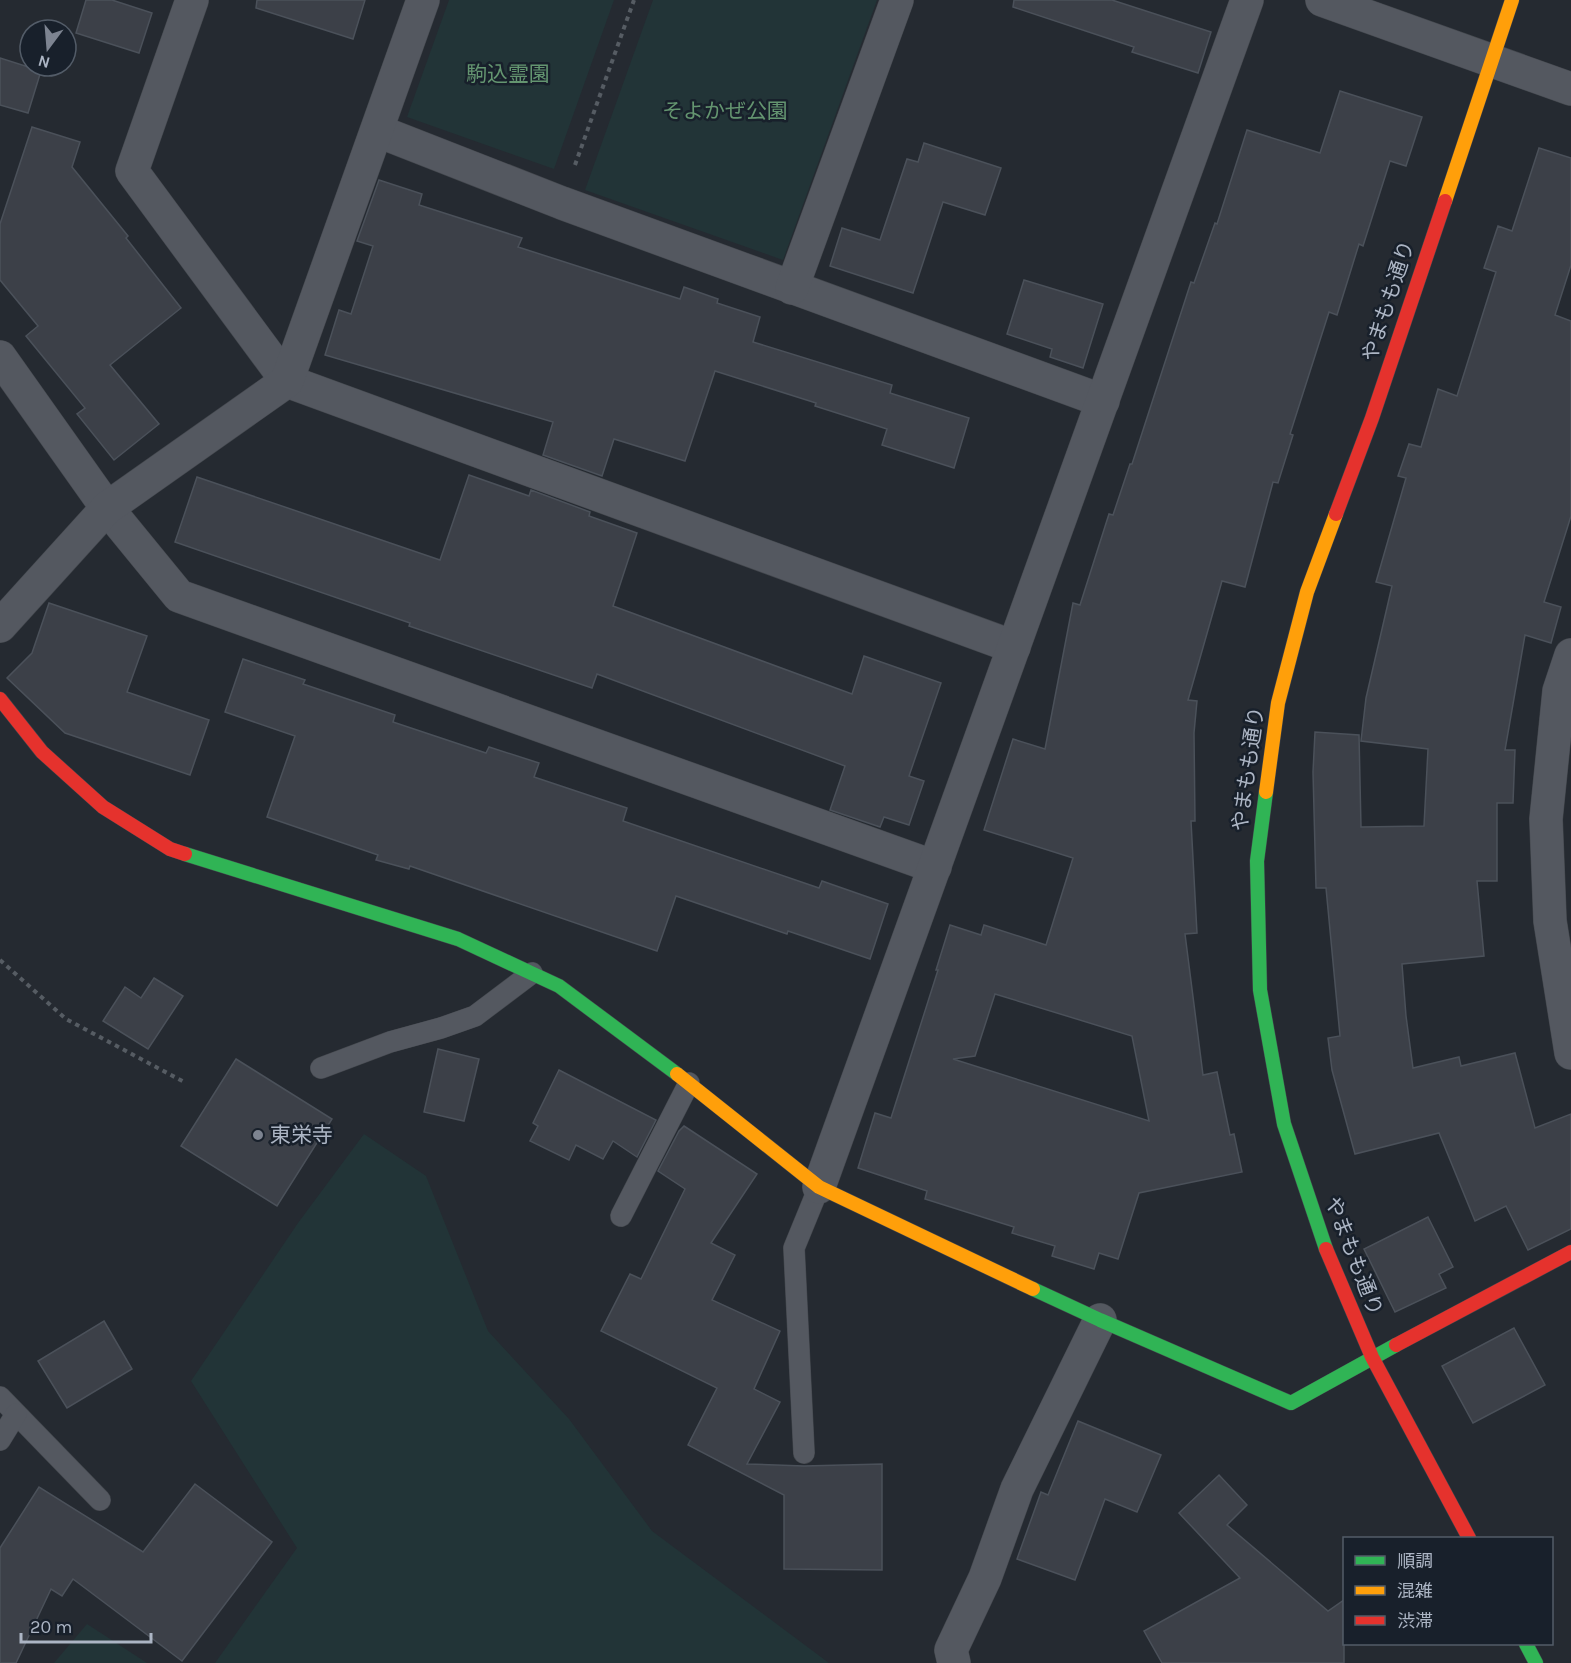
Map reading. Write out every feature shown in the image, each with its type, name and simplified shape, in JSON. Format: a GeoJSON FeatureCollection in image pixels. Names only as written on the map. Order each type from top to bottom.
{"type":"FeatureCollection","features":[{"type":"Feature","properties":{"kind":"street"},"geometry":{"type":"LineString","coordinates":[[192,0],[132,171],[287,381],[1014,647]]}},
{"type":"Feature","properties":{"kind":"street"},"geometry":{"type":"LineString","coordinates":[[0,626],[107,508],[287,381],[423,0]]}},
{"type":"Feature","properties":{"kind":"street"},"geometry":{"type":"LineString","coordinates":[[792,288],[897,0]]}},
{"type":"Feature","properties":{"kind":"street"},"geometry":{"type":"LineString","coordinates":[[819,1187],[1247,0]]}},
{"type":"Feature","properties":{"kind":"street"},"geometry":{"type":"LineString","coordinates":[[1322,0],[1571,89]]}},
{"type":"Feature","properties":{"kind":"street","name":"やまもも通り"},"geometry":{"type":"LineString","coordinates":[[1468,1537],[1372,1357],[1326,1250],[1284,1124],[1260,990],[1257,861],[1278,703],[1307,592],[1371,418],[1512,0]]}},
{"type":"Feature","properties":{"kind":"street"},"geometry":{"type":"LineString","coordinates":[[378,130],[562,203],[1103,400]]}},
{"type":"Feature","properties":{"kind":"street"},"geometry":{"type":"LineString","coordinates":[[0,357],[107,508],[179,596],[934,867]]}},
{"type":"Feature","properties":{"kind":"street"},"geometry":{"type":"LineString","coordinates":[[1571,655],[1559,691],[1546,819],[1550,921],[1571,1053]]}},
{"type":"Feature","properties":{"kind":"street"},"geometry":{"type":"LineString","coordinates":[[0,699],[42,752],[103,807],[170,849],[458,939],[559,986],[689,1083],[819,1187],[1100,1320],[1291,1404],[1372,1357],[1571,1252]]}},
{"type":"Feature","properties":{"kind":"street"},"geometry":{"type":"LineString","coordinates":[[954,1663],[951,1650],[985,1578],[1017,1489],[1100,1320]]}},
{"type":"Feature","properties":{"kind":"street"},"geometry":{"type":"LineString","coordinates":[[1527,1645],[1536,1663]]}},
{"type":"Feature","properties":{"kind":"lane"},"geometry":{"type":"LineString","coordinates":[[321,1068],[390,1042],[475,1016],[532,973]]}},
{"type":"Feature","properties":{"kind":"lane"},"geometry":{"type":"LineString","coordinates":[[621,1216],[689,1083]]}},
{"type":"Feature","properties":{"kind":"lane"},"geometry":{"type":"LineString","coordinates":[[804,1453],[794,1248],[819,1187]]}},
{"type":"Feature","properties":{"kind":"lane"},"geometry":{"type":"LineString","coordinates":[[0,1397],[100,1500]]}},
{"type":"Feature","properties":{"kind":"lane"},"geometry":{"type":"LineString","coordinates":[[0,1440],[16,1414]]}},
{"type":"Feature","properties":{"kind":"path"},"geometry":{"type":"LineString","coordinates":[[562,203],[634,0]]}},
{"type":"Feature","properties":{"kind":"path"},"geometry":{"type":"LineString","coordinates":[[0,960],[66,1019],[186,1083]]}},
{"type":"Feature","properties":{"kind":"green space","name":"駒込霊園"},"geometry":{"type":"Polygon","coordinates":[[[449,0],[614,0],[554,169],[407,117],[449,0]]]}},
{"type":"Feature","properties":{"kind":"green space","name":"そよかぜ公園"},"geometry":{"type":"Polygon","coordinates":[[[653,0],[877,0],[783,260],[585,190],[653,0]]]}},
{"type":"Feature","properties":{"kind":"green space"},"geometry":{"type":"Polygon","coordinates":[[[364,1134],[426,1176],[488,1331],[569,1419],[652,1531],[829,1663],[215,1663],[297,1548],[191,1381],[298,1223],[364,1134]]]}},
{"type":"Feature","properties":{"kind":"green space"},"geometry":{"type":"Polygon","coordinates":[[[87,1624],[147,1663],[54,1663],[87,1624]]]}},
{"type":"Feature","properties":{"kind":"building"},"geometry":{"type":"Polygon","coordinates":[[[86,0],[112,0],[152,13],[139,53],[78,34],[86,0]]]}},
{"type":"Feature","properties":{"kind":"building"},"geometry":{"type":"Polygon","coordinates":[[[257,0],[365,0],[353,39],[256,8],[257,0]]]}},
{"type":"Feature","properties":{"kind":"building"},"geometry":{"type":"Polygon","coordinates":[[[1014,0],[1112,0],[1211,32],[1198,73],[1132,52],[1134,47],[1013,7],[1014,0]]]}},
{"type":"Feature","properties":{"kind":"building"},"geometry":{"type":"Polygon","coordinates":[[[0,58],[18,64],[18,78],[39,78],[28,113],[0,105],[0,58]]]}},
{"type":"Feature","properties":{"kind":"building"},"geometry":{"type":"Polygon","coordinates":[[[1340,91],[1422,117],[1406,166],[1390,161],[1363,246],[1359,244],[1337,315],[1329,312],[1290,434],[1293,435],[1278,483],[1273,482],[1245,587],[1222,581],[1188,700],[1197,701],[1194,733],[1195,821],[1191,821],[1197,933],[1185,934],[1203,1075],[1217,1072],[1230,1135],[1234,1134],[1242,1172],[1139,1193],[1118,1259],[1099,1253],[1094,1269],[1052,1256],[1055,1246],[1012,1233],[1014,1227],[925,1199],[927,1191],[858,1168],[875,1113],[891,1118],[950,925],[981,935],[984,925],[1046,945],[1073,858],[984,830],[1013,739],[1045,749],[1073,603],[1080,605],[1109,514],[1113,515],[1130,464],[1132,464],[1191,282],[1194,283],[1215,223],[1217,224],[1247,130],[1320,153],[1340,91]],[[995,994],[975,1056],[953,1059],[1149,1121],[1132,1036],[995,994]]]}},
{"type":"Feature","properties":{"kind":"building"},"geometry":{"type":"Polygon","coordinates":[[[32,127],[80,142],[72,167],[128,236],[126,238],[181,308],[110,365],[159,424],[114,460],[77,414],[85,408],[26,336],[38,326],[0,280],[0,224],[32,127]]]}},
{"type":"Feature","properties":{"kind":"building"},"geometry":{"type":"Polygon","coordinates":[[[924,143],[1001,168],[985,215],[943,202],[913,293],[830,266],[842,228],[880,240],[907,159],[918,162],[924,143]]]}},
{"type":"Feature","properties":{"kind":"building"},"geometry":{"type":"Polygon","coordinates":[[[1539,148],[1571,158],[1571,265],[1555,315],[1571,321],[1571,516],[1544,602],[1561,607],[1551,643],[1525,635],[1505,750],[1515,750],[1513,803],[1497,803],[1497,881],[1477,881],[1484,956],[1402,964],[1413,1068],[1459,1057],[1461,1066],[1515,1053],[1535,1128],[1571,1114],[1571,1229],[1528,1250],[1506,1206],[1475,1221],[1439,1133],[1355,1154],[1332,1070],[1328,1038],[1340,1036],[1326,888],[1316,888],[1313,772],[1315,732],[1359,735],[1361,827],[1424,826],[1428,749],[1361,741],[1366,698],[1392,586],[1376,582],[1406,478],[1398,476],[1409,444],[1421,447],[1438,389],[1457,396],[1496,272],[1484,268],[1498,226],[1512,231],[1539,148]]]}},
{"type":"Feature","properties":{"kind":"building"},"geometry":{"type":"Polygon","coordinates":[[[379,180],[422,194],[419,205],[522,238],[518,247],[680,299],[684,287],[718,299],[717,303],[760,317],[753,342],[892,385],[890,393],[969,418],[954,468],[882,445],[887,429],[815,406],[816,403],[715,371],[685,461],[614,439],[602,476],[543,455],[553,422],[325,355],[339,310],[351,314],[373,246],[357,241],[379,180]]]}},
{"type":"Feature","properties":{"kind":"building"},"geometry":{"type":"Polygon","coordinates":[[[1024,280],[1103,304],[1083,368],[1050,357],[1052,349],[1007,334],[1024,280]]]}},
{"type":"Feature","properties":{"kind":"building"},"geometry":{"type":"Polygon","coordinates":[[[469,475],[529,496],[531,490],[590,512],[589,516],[637,533],[613,606],[852,694],[864,656],[941,683],[909,776],[924,781],[909,825],[884,817],[880,827],[830,810],[845,766],[597,674],[592,688],[409,626],[410,623],[175,542],[197,477],[440,560],[469,475]]]}},
{"type":"Feature","properties":{"kind":"building"},"geometry":{"type":"Polygon","coordinates":[[[49,603],[147,636],[127,692],[209,720],[190,775],[65,733],[7,678],[32,653],[49,603]]]}},
{"type":"Feature","properties":{"kind":"building"},"geometry":{"type":"Polygon","coordinates":[[[243,659],[305,680],[303,684],[395,715],[393,722],[486,753],[489,747],[539,763],[534,777],[627,808],[623,821],[819,888],[822,881],[888,904],[870,959],[788,931],[787,934],[676,896],[657,951],[410,866],[409,869],[376,860],[378,855],[267,817],[295,736],[225,712],[243,659]]]}},
{"type":"Feature","properties":{"kind":"building"},"geometry":{"type":"Polygon","coordinates":[[[154,978],[183,996],[148,1049],[103,1021],[125,987],[141,998],[154,978]]]}},
{"type":"Feature","properties":{"kind":"building"},"geometry":{"type":"Polygon","coordinates":[[[438,1049],[479,1059],[464,1121],[424,1112],[438,1049]]]}},
{"type":"Feature","properties":{"kind":"building"},"geometry":{"type":"Polygon","coordinates":[[[236,1059],[332,1119],[277,1206],[181,1146],[236,1059]]]}},
{"type":"Feature","properties":{"kind":"building"},"geometry":{"type":"Polygon","coordinates":[[[559,1070],[656,1120],[637,1157],[613,1141],[603,1159],[576,1145],[569,1160],[530,1141],[538,1126],[533,1123],[559,1070]]]}},
{"type":"Feature","properties":{"kind":"building"},"geometry":{"type":"Polygon","coordinates":[[[684,1126],[757,1174],[711,1243],[735,1255],[712,1300],[780,1331],[754,1389],[780,1402],[747,1464],[804,1466],[882,1464],[882,1570],[784,1569],[784,1495],[688,1445],[717,1388],[601,1331],[630,1274],[641,1279],[685,1189],[658,1171],[679,1131],[684,1126]]]}},
{"type":"Feature","properties":{"kind":"building"},"geometry":{"type":"Polygon","coordinates":[[[1428,1217],[1453,1267],[1439,1274],[1446,1288],[1395,1312],[1364,1249],[1428,1217]]]}},
{"type":"Feature","properties":{"kind":"building"},"geometry":{"type":"Polygon","coordinates":[[[104,1321],[132,1369],[67,1408],[38,1361],[104,1321]]]}},
{"type":"Feature","properties":{"kind":"building"},"geometry":{"type":"Polygon","coordinates":[[[1514,1328],[1545,1385],[1473,1423],[1442,1366],[1514,1328]]]}},
{"type":"Feature","properties":{"kind":"building"},"geometry":{"type":"Polygon","coordinates":[[[1078,1421],[1161,1455],[1137,1512],[1105,1499],[1075,1580],[1017,1559],[1041,1492],[1048,1495],[1078,1421]]]}},
{"type":"Feature","properties":{"kind":"building"},"geometry":{"type":"Polygon","coordinates":[[[1219,1475],[1247,1505],[1227,1525],[1328,1611],[1343,1601],[1344,1663],[1162,1663],[1144,1631],[1240,1578],[1179,1513],[1219,1475]]]}},
{"type":"Feature","properties":{"kind":"building"},"geometry":{"type":"Polygon","coordinates":[[[195,1484],[272,1542],[182,1661],[73,1579],[62,1596],[51,1589],[16,1663],[0,1663],[0,1548],[39,1487],[143,1552],[195,1484]]]}},
{"type":"Feature","properties":{"kind":"traffic: fast"},"geometry":{"type":"LineString","coordinates":[[1266,792],[1257,861],[1260,990],[1284,1124],[1326,1249]]}},
{"type":"Feature","properties":{"kind":"traffic: fast"},"geometry":{"type":"LineString","coordinates":[[185,854],[458,939],[559,986],[677,1074]]}},
{"type":"Feature","properties":{"kind":"traffic: fast"},"geometry":{"type":"LineString","coordinates":[[1033,1289],[1291,1403],[1396,1345]]}},
{"type":"Feature","properties":{"kind":"traffic: fast"},"geometry":{"type":"LineString","coordinates":[[1527,1645],[1536,1663]]}},
{"type":"Feature","properties":{"kind":"traffic: slow"},"geometry":{"type":"LineString","coordinates":[[1445,201],[1512,0]]}},
{"type":"Feature","properties":{"kind":"traffic: slow"},"geometry":{"type":"LineString","coordinates":[[1266,792],[1278,703],[1307,592],[1336,514]]}},
{"type":"Feature","properties":{"kind":"traffic: slow"},"geometry":{"type":"LineString","coordinates":[[677,1074],[819,1187],[1033,1289]]}},
{"type":"Feature","properties":{"kind":"traffic: jam"},"geometry":{"type":"LineString","coordinates":[[1336,514],[1372,418],[1445,201]]}},
{"type":"Feature","properties":{"kind":"traffic: jam"},"geometry":{"type":"LineString","coordinates":[[0,699],[42,752],[103,807],[170,849],[185,854]]}},
{"type":"Feature","properties":{"kind":"traffic: jam"},"geometry":{"type":"LineString","coordinates":[[1326,1249],[1372,1357],[1468,1537]]}},
{"type":"Feature","properties":{"kind":"traffic: jam"},"geometry":{"type":"LineString","coordinates":[[1396,1345],[1571,1252]]}},
{"type":"Feature","properties":{"kind":"place","name":"東栄寺"},"geometry":{"type":"Point","coordinates":[258,1135]}}]}
